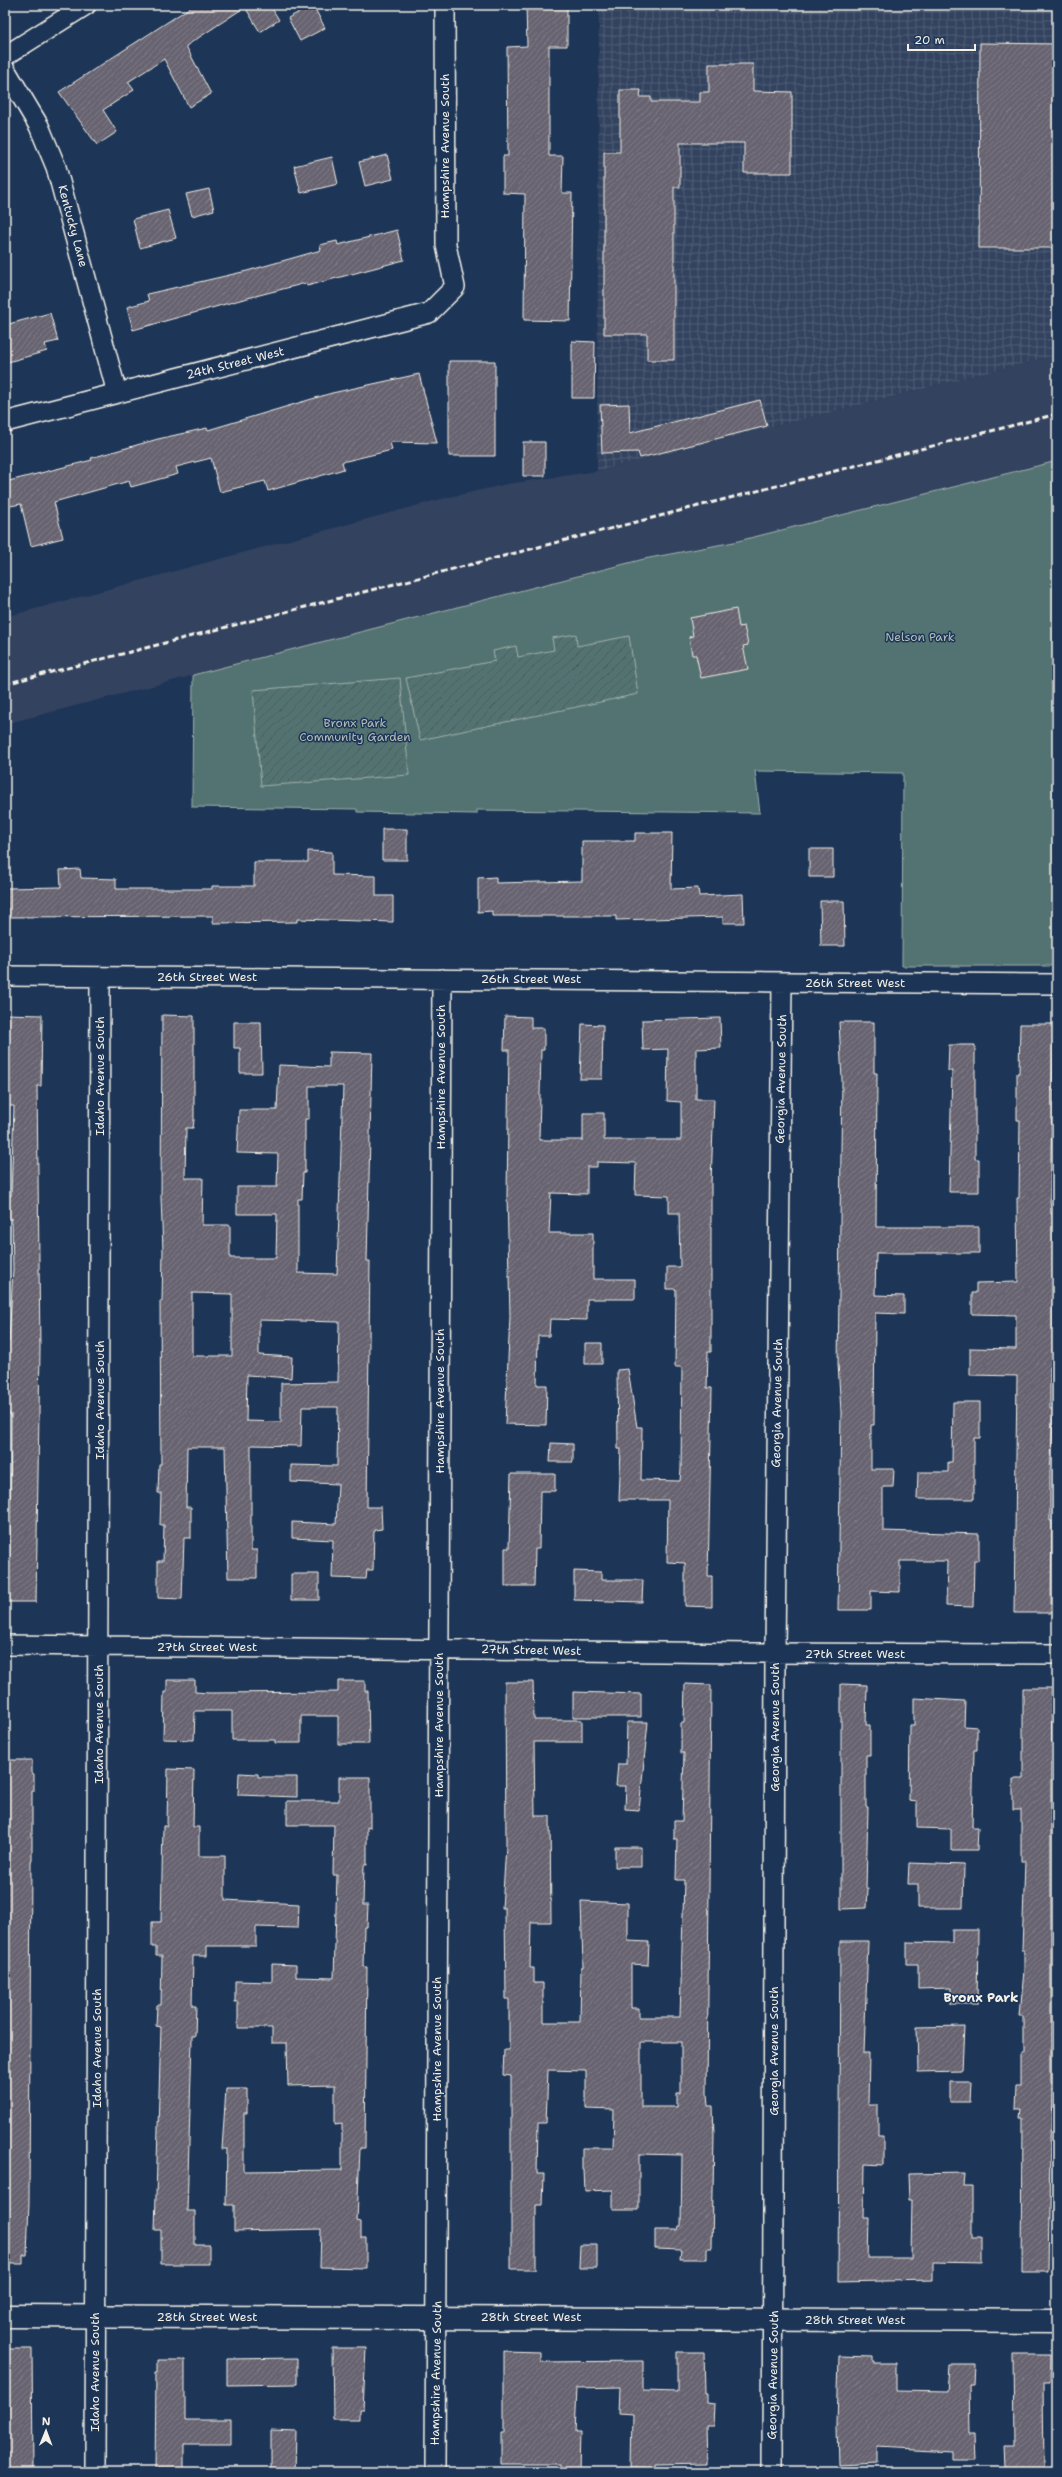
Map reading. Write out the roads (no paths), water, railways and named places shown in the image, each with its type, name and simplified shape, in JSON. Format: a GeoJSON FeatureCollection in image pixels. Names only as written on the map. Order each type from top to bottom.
{"type":"FeatureCollection","features":[{"type":"Feature","properties":{"kind":"street"},"geometry":{"type":"LineString","coordinates":[[5,56],[86,5]]}},
{"type":"Feature","properties":{"kind":"street","name":"Hampshire Avenue South"},"geometry":{"type":"LineString","coordinates":[[445,5],[446,245],[455,287]]}},
{"type":"Feature","properties":{"kind":"street","name":"Kentucky Lane"},"geometry":{"type":"LineString","coordinates":[[5,69],[39,126],[56,167],[117,393]]}},
{"type":"Feature","properties":{"kind":"street","name":"24th Street West"},"geometry":{"type":"LineString","coordinates":[[5,422],[429,314],[455,287]]}},
{"type":"Feature","properties":{"kind":"street","name":"26th Street West"},"geometry":{"type":"LineString","coordinates":[[5,976],[1057,984]]}},
{"type":"Feature","properties":{"kind":"street","name":"Idaho Avenue South"},"geometry":{"type":"LineString","coordinates":[[95,2472],[99,1646],[100,977]]}},
{"type":"Feature","properties":{"kind":"street","name":"Hampshire Avenue South"},"geometry":{"type":"LineString","coordinates":[[435,2472],[442,979]]}},
{"type":"Feature","properties":{"kind":"street","name":"Georgia Avenue South"},"geometry":{"type":"LineString","coordinates":[[772,2472],[775,1653],[782,982]]}},
{"type":"Feature","properties":{"kind":"street","name":"27th Street West"},"geometry":{"type":"LineString","coordinates":[[5,1645],[775,1653],[1057,1654]]}},
{"type":"Feature","properties":{"kind":"street","name":"28th Street West"},"geometry":{"type":"LineString","coordinates":[[5,2316],[1057,2321]]}},
{"type":"Feature","properties":{"kind":"railway"},"geometry":{"type":"LineString","coordinates":[[5,684],[1057,414]]}},
{"type":"Feature","properties":{"kind":"district","name":"Bronx Park"},"geometry":{"type":"Point","coordinates":[981,1997]}},
{"type":"Feature","properties":{"kind":"park label","name":"Nelson Park"},"geometry":{"type":"Point","coordinates":[920,637]}},
{"type":"Feature","properties":{"kind":"park label","name":"Bronx Park Community Garden"},"geometry":{"type":"Point","coordinates":[355,730]}}]}
